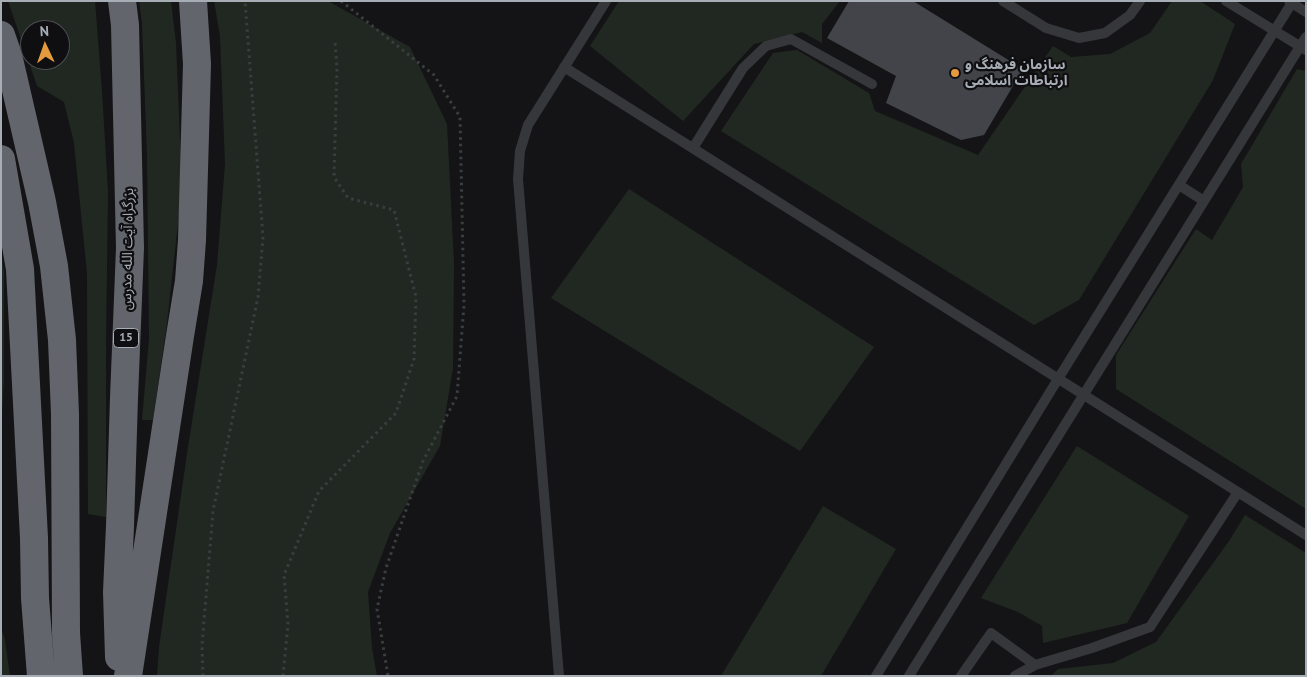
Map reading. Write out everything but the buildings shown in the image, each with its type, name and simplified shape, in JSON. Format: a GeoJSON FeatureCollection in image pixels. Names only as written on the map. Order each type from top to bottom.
{"type":"FeatureCollection","features":[{"type":"Feature","properties":{"kind":"highway","name":"بزرگراه آیت الله مدرس"},"geometry":{"type":"LineString","coordinates":[[120,676],[117,592],[130,248],[125,25],[122,1]]}},
{"type":"Feature","properties":{"kind":"highway"},"geometry":{"type":"LineString","coordinates":[[128,676],[189,281],[197,64],[193,1]]}},
{"type":"Feature","properties":{"kind":"highway"},"geometry":{"type":"LineString","coordinates":[[1,35],[8,55],[42,202],[54,266],[62,340],[65,414],[66,633],[69,676]]}},
{"type":"Feature","properties":{"kind":"highway"},"geometry":{"type":"LineString","coordinates":[[1,159],[20,269],[34,528],[35,598],[41,676]]}},
{"type":"Feature","properties":{"kind":"lane"},"geometry":{"type":"LineString","coordinates":[[559,676],[518,179],[520,151],[528,125],[606,1]]}},
{"type":"Feature","properties":{"kind":"lane"},"geometry":{"type":"LineString","coordinates":[[1003,1],[1046,28],[1079,38],[1105,33],[1130,15],[1140,1]]}},
{"type":"Feature","properties":{"kind":"lane"},"geometry":{"type":"LineString","coordinates":[[1226,1],[1303,49]]}},
{"type":"Feature","properties":{"kind":"lane"},"geometry":{"type":"LineString","coordinates":[[876,676],[1291,2],[1306,12]]}},
{"type":"Feature","properties":{"kind":"lane"},"geometry":{"type":"LineString","coordinates":[[909,676],[1204,201],[1303,49],[1306,37]]}},
{"type":"Feature","properties":{"kind":"lane"},"geometry":{"type":"LineString","coordinates":[[693,148],[743,68],[766,46],[791,39],[872,84]]}},
{"type":"Feature","properties":{"kind":"lane"},"geometry":{"type":"LineString","coordinates":[[564,67],[1306,535]]}},
{"type":"Feature","properties":{"kind":"lane"},"geometry":{"type":"LineString","coordinates":[[1179,185],[1204,201]]}},
{"type":"Feature","properties":{"kind":"lane"},"geometry":{"type":"LineString","coordinates":[[1015,676],[1035,665],[1092,648],[1150,627],[1238,492]]}},
{"type":"Feature","properties":{"kind":"lane"},"geometry":{"type":"LineString","coordinates":[[961,676],[991,633],[1035,665]]}},
{"type":"Feature","properties":{"kind":"path"},"geometry":{"type":"LineString","coordinates":[[203,676],[202,645],[213,511],[258,297],[263,237],[245,1]]}},
{"type":"Feature","properties":{"kind":"path"},"geometry":{"type":"LineString","coordinates":[[341,1],[434,76],[460,117],[464,306],[457,396],[423,460],[386,568],[377,610],[388,676]]}},
{"type":"Feature","properties":{"kind":"path"},"geometry":{"type":"LineString","coordinates":[[283,676],[288,624],[284,575],[319,491],[396,412],[414,358],[416,297],[394,210],[348,198],[334,178],[337,68],[335,42]]}},
{"type":"Feature","properties":{"kind":"shaded area"},"geometry":{"type":"Polygon","coordinates":[[[8,1],[95,1],[108,192],[106,517],[88,514],[87,273],[74,143],[64,102],[37,86],[32,70],[70,70],[70,20],[20,20],[20,36],[8,1]]]}},
{"type":"Feature","properties":{"kind":"shaded area"},"geometry":{"type":"Polygon","coordinates":[[[139,1],[171,1],[176,43],[182,187],[167,323],[153,420],[142,420],[149,339],[147,155],[142,23],[139,1]]]}},
{"type":"Feature","properties":{"kind":"shaded area"},"geometry":{"type":"Polygon","coordinates":[[[214,1],[328,1],[410,47],[447,124],[454,263],[453,368],[440,446],[390,533],[368,592],[372,648],[377,676],[157,676],[159,647],[188,447],[217,265],[225,164],[220,36],[214,1]]]}},
{"type":"Feature","properties":{"kind":"shaded area"},"geometry":{"type":"Polygon","coordinates":[[[619,1],[840,1],[822,24],[822,43],[802,32],[754,44],[683,121],[590,46],[619,1]]]}},
{"type":"Feature","properties":{"kind":"shaded area"},"geometry":{"type":"Polygon","coordinates":[[[1172,1],[1200,1],[1235,24],[1213,80],[1079,300],[1034,325],[721,131],[773,53],[797,50],[869,93],[875,111],[978,155],[1053,46],[1071,57],[1110,54],[1150,33],[1172,1]]]}},
{"type":"Feature","properties":{"kind":"shaded area"},"geometry":{"type":"Polygon","coordinates":[[[1297,69],[1306,71],[1306,509],[1116,389],[1116,355],[1196,229],[1212,240],[1243,187],[1241,164],[1297,69]]]}},
{"type":"Feature","properties":{"kind":"shaded area"},"geometry":{"type":"Polygon","coordinates":[[[629,189],[874,347],[800,451],[551,298],[629,189]]]}},
{"type":"Feature","properties":{"kind":"shaded area"},"geometry":{"type":"Polygon","coordinates":[[[1,251],[4,272],[4,380],[1,429],[1,251]]]}},
{"type":"Feature","properties":{"kind":"shaded area"},"geometry":{"type":"Polygon","coordinates":[[[1077,446],[1189,516],[1127,623],[1043,643],[1042,626],[1018,612],[981,598],[1077,446]]]}},
{"type":"Feature","properties":{"kind":"shaded area"},"geometry":{"type":"Polygon","coordinates":[[[823,506],[896,549],[821,676],[721,676],[823,506]]]}},
{"type":"Feature","properties":{"kind":"shaded area"},"geometry":{"type":"Polygon","coordinates":[[[1245,515],[1306,553],[1306,676],[1051,676],[1058,669],[1113,663],[1156,642],[1229,541],[1245,515]]]}},
{"type":"Feature","properties":{"kind":"shaded area"},"geometry":{"type":"Polygon","coordinates":[[[1,628],[5,640],[10,676],[1,676],[1,628]]]}},
{"type":"Feature","properties":{"kind":"place","name":"سازمان فرهنگ و ارتباطات اسلامی"},"geometry":{"type":"Point","coordinates":[955,73]}}]}
